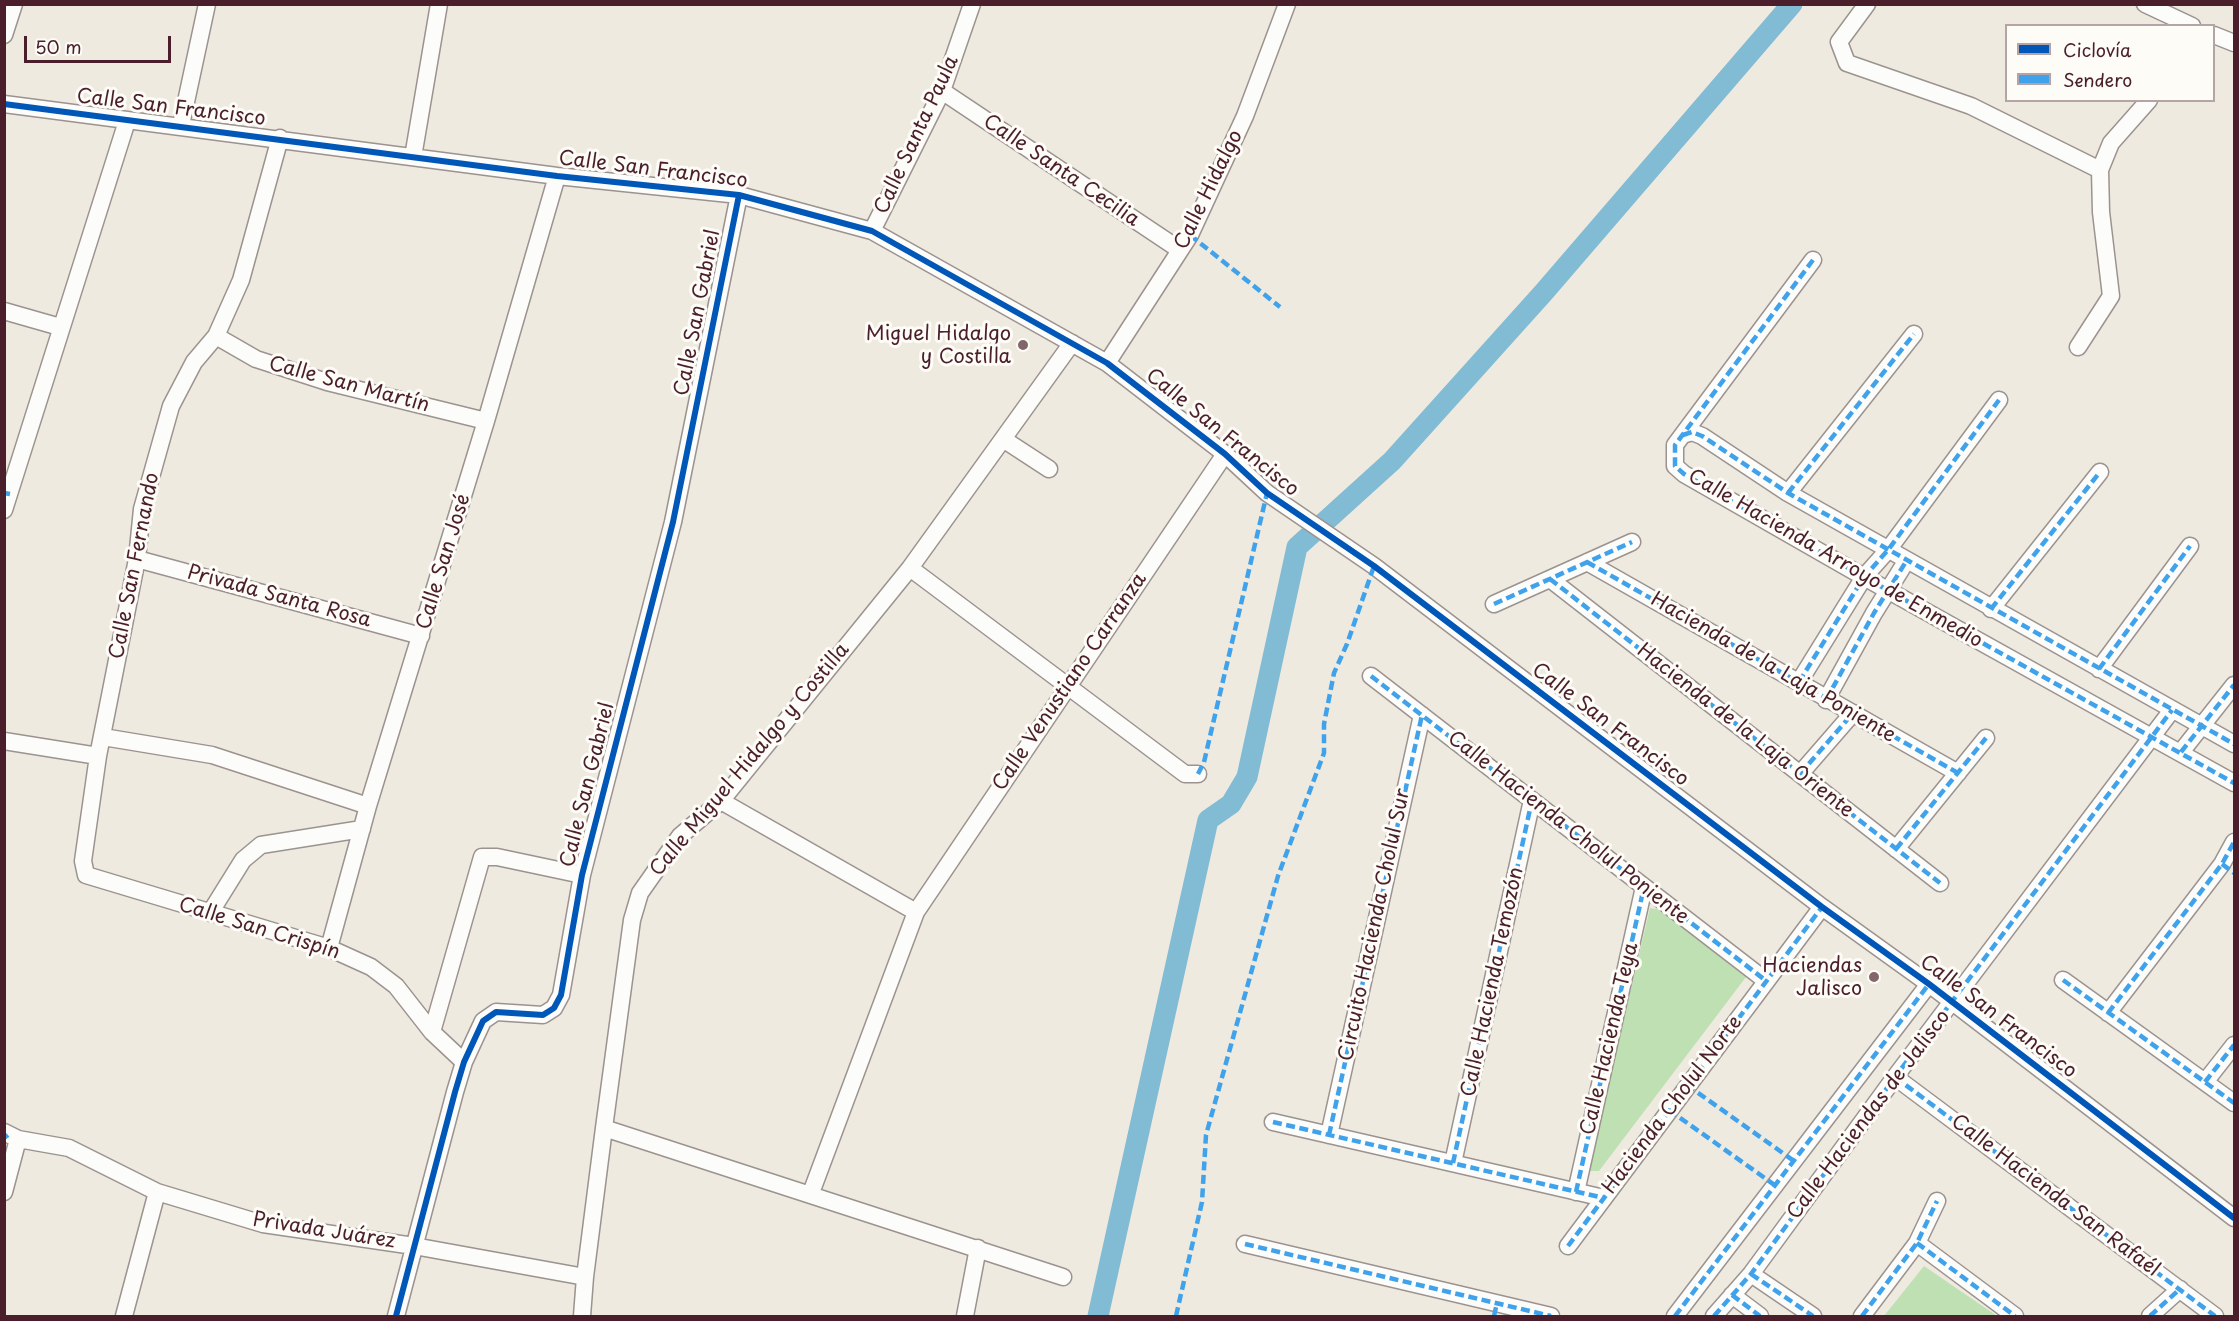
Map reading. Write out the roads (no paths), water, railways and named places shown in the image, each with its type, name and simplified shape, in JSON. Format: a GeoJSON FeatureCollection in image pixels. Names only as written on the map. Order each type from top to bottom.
{"type":"FeatureCollection","features":[{"type":"Feature","properties":{"kind":"street"},"geometry":{"type":"LineString","coordinates":[[4,35],[14,4]]}},
{"type":"Feature","properties":{"kind":"street"},"geometry":{"type":"LineString","coordinates":[[181,125],[207,4]]}},
{"type":"Feature","properties":{"kind":"street"},"geometry":{"type":"LineString","coordinates":[[413,157],[439,4]]}},
{"type":"Feature","properties":{"kind":"street","name":"Calle Santa Paula"},"geometry":{"type":"LineString","coordinates":[[872,231],[942,91],[972,4]]}},
{"type":"Feature","properties":{"kind":"street","name":"Calle Hidalgo"},"geometry":{"type":"LineString","coordinates":[[1107,363],[1190,235],[1245,116],[1287,4]]}},
{"type":"Feature","properties":{"kind":"street"},"geometry":{"type":"LineString","coordinates":[[1867,4],[1839,42],[1847,63],[1971,106],[2100,170]]}},
{"type":"Feature","properties":{"kind":"street"},"geometry":{"type":"LineString","coordinates":[[2145,4],[2188,24]]}},
{"type":"Feature","properties":{"kind":"street"},"geometry":{"type":"LineString","coordinates":[[2215,35],[2235,43]]}},
{"type":"Feature","properties":{"kind":"street","name":"Calle Santa Cecilia"},"geometry":{"type":"LineString","coordinates":[[942,91],[1180,250]]}},
{"type":"Feature","properties":{"kind":"street"},"geometry":{"type":"LineString","coordinates":[[2078,347],[2111,296],[2100,170],[2111,143],[2147,102]]}},
{"type":"Feature","properties":{"kind":"street","name":"Calle San Francisco"},"geometry":{"type":"LineString","coordinates":[[4,104],[127,121],[181,125],[557,176],[739,195],[872,231],[1107,363],[1225,454],[1267,493],[1393,581],[1822,907],[1929,984],[2235,1218]]}},
{"type":"Feature","properties":{"kind":"street"},"geometry":{"type":"LineString","coordinates":[[4,510],[127,121]]}},
{"type":"Feature","properties":{"kind":"street","name":"Calle San Fernando"},"geometry":{"type":"LineString","coordinates":[[86,875],[83,861],[98,756],[137,559],[142,508],[171,406],[194,362],[216,336],[241,280],[280,138]]}},
{"type":"Feature","properties":{"kind":"street","name":"Calle San José"},"geometry":{"type":"LineString","coordinates":[[329,948],[368,806],[486,421],[557,176]]}},
{"type":"Feature","properties":{"kind":"street","name":"Calle San Gabriel"},"geometry":{"type":"LineString","coordinates":[[396,1317],[464,1062],[483,1022],[496,1012],[543,1015],[554,1008],[561,995],[582,875],[673,522],[739,195]]}},
{"type":"Feature","properties":{"kind":"street"},"geometry":{"type":"LineString","coordinates":[[1683,435],[1813,260]]}},
{"type":"Feature","properties":{"kind":"street"},"geometry":{"type":"LineString","coordinates":[[4,311],[60,327]]}},
{"type":"Feature","properties":{"kind":"street"},"geometry":{"type":"LineString","coordinates":[[1788,493],[1914,334]]}},
{"type":"Feature","properties":{"kind":"street","name":"Calle San Martín"},"geometry":{"type":"LineString","coordinates":[[216,336],[256,359],[317,378],[486,421]]}},
{"type":"Feature","properties":{"kind":"street","name":"Calle Miguel Hidalgo y Costilla"},"geometry":{"type":"LineString","coordinates":[[582,1317],[585,1277],[632,920],[640,893],[680,836],[721,801],[910,568],[1072,343]]}},
{"type":"Feature","properties":{"kind":"street"},"geometry":{"type":"LineString","coordinates":[[1799,682],[1864,577],[1888,550],[1999,400]]}},
{"type":"Feature","properties":{"kind":"street","name":"Calle Hacienda Arroyo de Enmedio"},"geometry":{"type":"LineString","coordinates":[[2235,744],[1788,493],[1702,436],[1692,432],[1683,435],[1675,445],[1673,457],[1675,466],[1684,474],[2235,783]]}},
{"type":"Feature","properties":{"kind":"street"},"geometry":{"type":"LineString","coordinates":[[1003,439],[1049,469]]}},
{"type":"Feature","properties":{"kind":"street","name":"Calle Venustiano Carranza"},"geometry":{"type":"LineString","coordinates":[[811,1193],[916,912],[1225,454]]}},
{"type":"Feature","properties":{"kind":"street"},"geometry":{"type":"LineString","coordinates":[[1991,609],[2100,472]]}},
{"type":"Feature","properties":{"kind":"street"},"geometry":{"type":"LineString","coordinates":[[1494,604],[1632,542]]}},
{"type":"Feature","properties":{"kind":"street"},"geometry":{"type":"LineString","coordinates":[[2099,669],[2190,546]]}},
{"type":"Feature","properties":{"kind":"street","name":"Privada Santa Rosa"},"geometry":{"type":"LineString","coordinates":[[137,559],[421,636]]}},
{"type":"Feature","properties":{"kind":"street"},"geometry":{"type":"LineString","coordinates":[[1827,700],[1907,560]]}},
{"type":"Feature","properties":{"kind":"street","name":"Hacienda de la Laja Poniente"},"geometry":{"type":"LineString","coordinates":[[1587,562],[1958,773]]}},
{"type":"Feature","properties":{"kind":"street"},"geometry":{"type":"LineString","coordinates":[[910,568],[1185,774],[1198,774]]}},
{"type":"Feature","properties":{"kind":"street","name":"Hacienda de la Laja Oriente"},"geometry":{"type":"LineString","coordinates":[[1550,579],[1940,883]]}},
{"type":"Feature","properties":{"kind":"street","name":"Calle Hacienda Cholul Poniente"},"geometry":{"type":"LineString","coordinates":[[1371,676],[1765,980]]}},
{"type":"Feature","properties":{"kind":"street"},"geometry":{"type":"LineString","coordinates":[[2181,752],[2235,685]]}},
{"type":"Feature","properties":{"kind":"street","name":"Calle Haciendas de Jalisco"},"geometry":{"type":"LineString","coordinates":[[1714,1317],[1751,1274],[1895,1077],[2172,710]]}},
{"type":"Feature","properties":{"kind":"street"},"geometry":{"type":"LineString","coordinates":[[1800,774],[1852,712]]}},
{"type":"Feature","properties":{"kind":"street","name":"Circuito Hacienda Cholul Sur"},"geometry":{"type":"LineString","coordinates":[[1329,1135],[1422,715]]}},
{"type":"Feature","properties":{"kind":"street"},"geometry":{"type":"LineString","coordinates":[[103,737],[212,755],[368,806]]}},
{"type":"Feature","properties":{"kind":"street"},"geometry":{"type":"LineString","coordinates":[[1896,849],[1986,738]]}},
{"type":"Feature","properties":{"kind":"street"},"geometry":{"type":"LineString","coordinates":[[4,741],[98,756]]}},
{"type":"Feature","properties":{"kind":"street","name":"Calle Hacienda Temozón"},"geometry":{"type":"LineString","coordinates":[[1453,1163],[1532,800]]}},
{"type":"Feature","properties":{"kind":"street"},"geometry":{"type":"LineString","coordinates":[[721,801],[916,912]]}},
{"type":"Feature","properties":{"kind":"street"},"geometry":{"type":"LineString","coordinates":[[210,913],[243,860],[261,845],[362,829]]}},
{"type":"Feature","properties":{"kind":"street"},"geometry":{"type":"LineString","coordinates":[[2108,1013],[2228,869],[2235,842]]}},
{"type":"Feature","properties":{"kind":"street"},"geometry":{"type":"LineString","coordinates":[[432,1032],[482,857],[497,857],[582,875]]}},
{"type":"Feature","properties":{"kind":"street","name":"Calle San Crispín"},"geometry":{"type":"LineString","coordinates":[[86,875],[329,948],[370,967],[396,986],[432,1032],[464,1062]]}},
{"type":"Feature","properties":{"kind":"street","name":"Calle Hacienda Teya"},"geometry":{"type":"LineString","coordinates":[[1576,1191],[1644,887]]}},
{"type":"Feature","properties":{"kind":"street","name":"Hacienda Cholul Norte"},"geometry":{"type":"LineString","coordinates":[[1568,1246],[1765,980],[1822,907]]}},
{"type":"Feature","properties":{"kind":"street"},"geometry":{"type":"LineString","coordinates":[[2063,980],[2235,1104]]}},
{"type":"Feature","properties":{"kind":"street","name":"Calle Haciendas de Jalisco"},"geometry":{"type":"LineString","coordinates":[[1675,1317],[1929,984]]}},
{"type":"Feature","properties":{"kind":"street"},"geometry":{"type":"LineString","coordinates":[[2205,1082],[2235,1044]]}},
{"type":"Feature","properties":{"kind":"street","name":"Calle Hacienda San Rafaél"},"geometry":{"type":"LineString","coordinates":[[1895,1077],[2215,1317]]}},
{"type":"Feature","properties":{"kind":"street"},"geometry":{"type":"LineString","coordinates":[[1273,1122],[1604,1198]]}},
{"type":"Feature","properties":{"kind":"street"},"geometry":{"type":"LineString","coordinates":[[604,1128],[811,1193],[1064,1277]]}},
{"type":"Feature","properties":{"kind":"street"},"geometry":{"type":"LineString","coordinates":[[4,1192],[11,1136]]}},
{"type":"Feature","properties":{"kind":"street","name":"Privada Juárez"},"geometry":{"type":"LineString","coordinates":[[11,1136],[69,1148],[157,1192],[263,1224],[414,1246],[585,1277]]}},
{"type":"Feature","properties":{"kind":"street"},"geometry":{"type":"LineString","coordinates":[[124,1317],[157,1192]]}},
{"type":"Feature","properties":{"kind":"street"},"geometry":{"type":"LineString","coordinates":[[1862,1317],[1917,1243],[1937,1201]]}},
{"type":"Feature","properties":{"kind":"street"},"geometry":{"type":"LineString","coordinates":[[1917,1243],[2015,1316]]}},
{"type":"Feature","properties":{"kind":"street"},"geometry":{"type":"LineString","coordinates":[[1245,1244],[1496,1310],[1551,1317]]}},
{"type":"Feature","properties":{"kind":"street"},"geometry":{"type":"LineString","coordinates":[[965,1317],[978,1248]]}},
{"type":"Feature","properties":{"kind":"street"},"geometry":{"type":"LineString","coordinates":[[1751,1274],[1813,1317]]}},
{"type":"Feature","properties":{"kind":"street"},"geometry":{"type":"LineString","coordinates":[[2150,1317],[2180,1289]]}},
{"type":"Feature","properties":{"kind":"street"},"geometry":{"type":"LineString","coordinates":[[1732,1295],[1761,1317]]}},
{"type":"Feature","properties":{"kind":"waterway"},"geometry":{"type":"LineString","coordinates":[[1098,1316],[1208,820],[1231,804],[1247,777],[1297,547],[1392,461],[1544,292],[1792,4]]}},
{"type":"Feature","properties":{"kind":"place","name":"Miguel Hidalgo y Costilla"},"geometry":{"type":"Point","coordinates":[1023,345]}},
{"type":"Feature","properties":{"kind":"place","name":"Haciendas Jalisco"},"geometry":{"type":"Point","coordinates":[1874,977]}}]}
